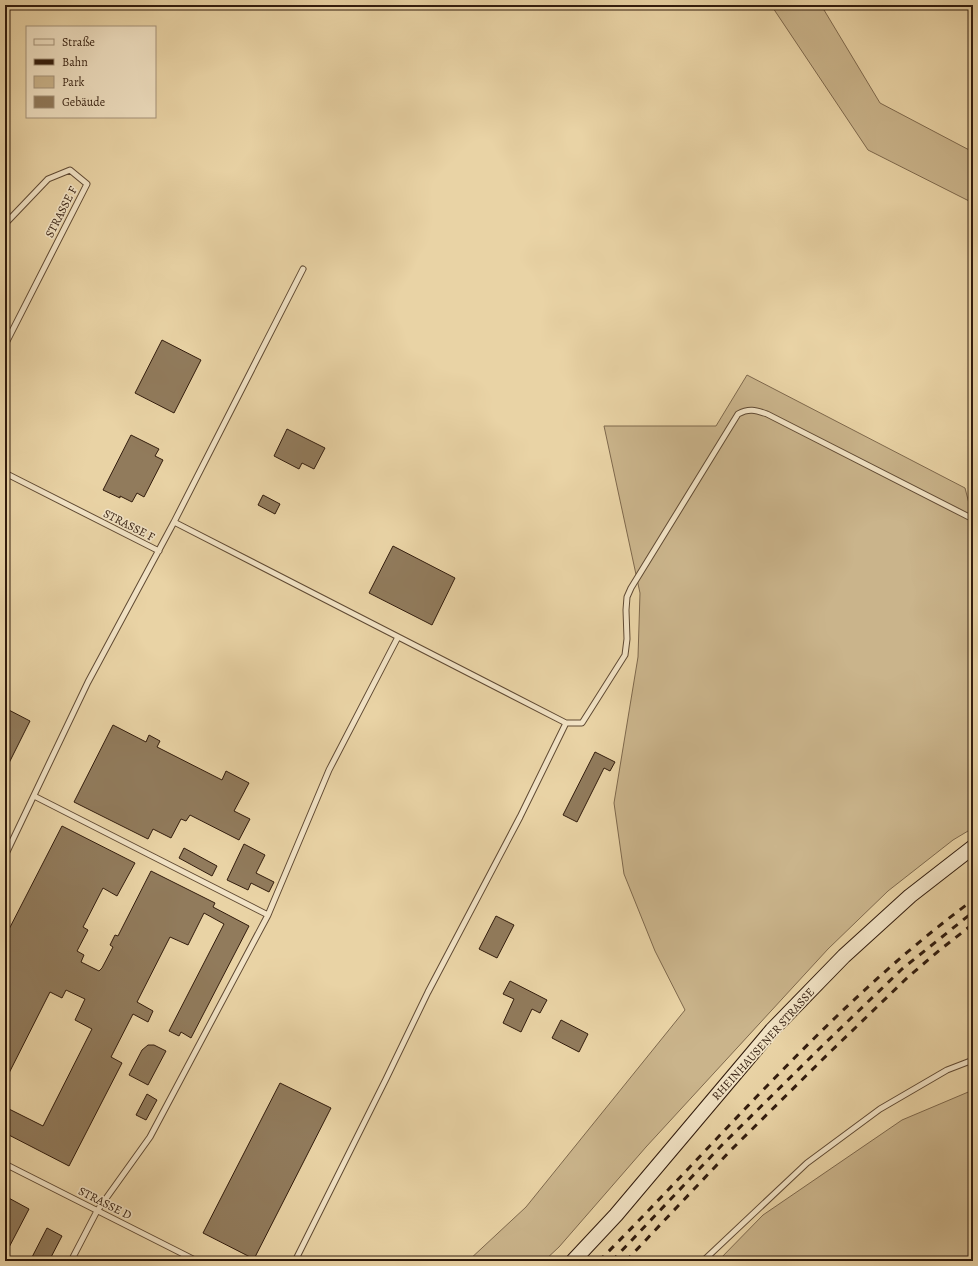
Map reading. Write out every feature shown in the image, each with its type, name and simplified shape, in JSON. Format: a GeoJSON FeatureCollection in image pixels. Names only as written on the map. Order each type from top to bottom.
{"type":"FeatureCollection","features":[{"type":"Feature","properties":{"kind":"street","name":"RHEINHAUSENER STRASSE"},"geometry":{"type":"LineString","coordinates":[[573,1261],[616,1215],[778,1025],[844,956],[910,896],[973,847]]}},
{"type":"Feature","properties":{"kind":"lane","name":"STRASSE F"},"geometry":{"type":"LineString","coordinates":[[5,224],[48,179],[70,170],[87,184],[5,345]]}},
{"type":"Feature","properties":{"kind":"lane"},"geometry":{"type":"LineString","coordinates":[[5,856],[88,682],[174,522],[303,269]]}},
{"type":"Feature","properties":{"kind":"lane"},"geometry":{"type":"LineString","coordinates":[[174,522],[566,723],[582,723],[625,655],[627,597],[631,588],[738,414],[746,410],[754,410],[767,414],[973,519]]}},
{"type":"Feature","properties":{"kind":"lane","name":"STRASSE F"},"geometry":{"type":"LineString","coordinates":[[5,473],[158,551]]}},
{"type":"Feature","properties":{"kind":"lane"},"geometry":{"type":"LineString","coordinates":[[71,1261],[97,1211],[150,1137],[268,915],[329,770],[398,637]]}},
{"type":"Feature","properties":{"kind":"lane"},"geometry":{"type":"LineString","coordinates":[[295,1261],[428,992],[520,817],[566,723]]}},
{"type":"Feature","properties":{"kind":"lane"},"geometry":{"type":"LineString","coordinates":[[34,796],[268,915]]}},
{"type":"Feature","properties":{"kind":"lane"},"geometry":{"type":"LineString","coordinates":[[703,1261],[807,1163],[874,1113],[947,1070],[973,1060]]}},
{"type":"Feature","properties":{"kind":"lane","name":"STRASSE D"},"geometry":{"type":"LineString","coordinates":[[5,1164],[196,1261]]}},
{"type":"Feature","properties":{"kind":"green space"},"geometry":{"type":"Polygon","coordinates":[[[771,5],[821,5],[880,103],[973,152],[973,203],[868,150],[771,5]]]}},
{"type":"Feature","properties":{"kind":"green space"},"geometry":{"type":"Polygon","coordinates":[[[747,375],[965,488],[973,519],[973,828],[953,840],[888,891],[828,949],[646,1147],[559,1247],[544,1261],[468,1261],[526,1207],[685,1010],[655,951],[624,874],[614,803],[638,657],[640,593],[604,426],[716,426],[747,375]]]}},
{"type":"Feature","properties":{"kind":"green space"},"geometry":{"type":"Polygon","coordinates":[[[973,1090],[973,1261],[718,1261],[763,1215],[902,1120],[973,1090]]]}},
{"type":"Feature","properties":{"kind":"building"},"geometry":{"type":"Polygon","coordinates":[[[162,340],[201,360],[174,413],[135,393],[162,340]]]}},
{"type":"Feature","properties":{"kind":"building"},"geometry":{"type":"Polygon","coordinates":[[[287,429],[325,448],[314,469],[302,463],[299,469],[274,456],[287,429]]]}},
{"type":"Feature","properties":{"kind":"building"},"geometry":{"type":"Polygon","coordinates":[[[131,435],[159,449],[155,456],[163,460],[144,497],[137,493],[132,502],[103,490],[131,435]]]}},
{"type":"Feature","properties":{"kind":"building"},"geometry":{"type":"Polygon","coordinates":[[[263,495],[280,504],[275,514],[258,505],[263,495]]]}},
{"type":"Feature","properties":{"kind":"building"},"geometry":{"type":"Polygon","coordinates":[[[393,546],[455,578],[432,625],[369,593],[393,546]]]}},
{"type":"Feature","properties":{"kind":"building"},"geometry":{"type":"Polygon","coordinates":[[[5,708],[30,721],[5,771],[5,708]]]}},
{"type":"Feature","properties":{"kind":"building"},"geometry":{"type":"Polygon","coordinates":[[[113,725],[146,742],[149,735],[160,741],[157,747],[222,780],[226,771],[249,783],[234,811],[250,819],[239,840],[190,815],[186,821],[181,819],[171,838],[153,829],[148,839],[74,802],[113,725]]]}},
{"type":"Feature","properties":{"kind":"building"},"geometry":{"type":"Polygon","coordinates":[[[595,752],[615,762],[610,771],[604,768],[577,822],[563,815],[595,752]]]}},
{"type":"Feature","properties":{"kind":"building"},"geometry":{"type":"Polygon","coordinates":[[[62,826],[135,863],[117,896],[103,888],[83,927],[88,930],[77,951],[84,955],[81,962],[99,971],[102,968],[113,947],[110,945],[115,935],[118,936],[151,871],[215,903],[213,907],[249,926],[191,1038],[181,1032],[179,1036],[169,1031],[224,924],[204,913],[188,945],[170,937],[137,1002],[153,1011],[148,1022],[133,1014],[111,1057],[122,1063],[69,1166],[5,1133],[5,1107],[43,1126],[92,1029],[75,1020],[85,999],[66,990],[62,998],[50,992],[5,1081],[5,937],[62,826]]]}},
{"type":"Feature","properties":{"kind":"building"},"geometry":{"type":"Polygon","coordinates":[[[244,844],[265,855],[256,873],[274,882],[269,892],[251,883],[248,890],[227,880],[244,844]]]}},
{"type":"Feature","properties":{"kind":"building"},"geometry":{"type":"Polygon","coordinates":[[[184,848],[217,866],[212,876],[179,858],[184,848]]]}},
{"type":"Feature","properties":{"kind":"building"},"geometry":{"type":"Polygon","coordinates":[[[496,916],[514,925],[497,958],[479,949],[496,916]]]}},
{"type":"Feature","properties":{"kind":"building"},"geometry":{"type":"Polygon","coordinates":[[[510,981],[547,1000],[540,1013],[532,1009],[521,1032],[503,1023],[514,999],[503,994],[510,981]]]}},
{"type":"Feature","properties":{"kind":"building"},"geometry":{"type":"Polygon","coordinates":[[[561,1020],[588,1034],[579,1052],[552,1038],[561,1020]]]}},
{"type":"Feature","properties":{"kind":"building"},"geometry":{"type":"Polygon","coordinates":[[[148,1045],[154,1045],[166,1051],[148,1085],[129,1075],[142,1050],[148,1045]]]}},
{"type":"Feature","properties":{"kind":"building"},"geometry":{"type":"Polygon","coordinates":[[[280,1083],[331,1108],[254,1259],[203,1233],[280,1083]]]}},
{"type":"Feature","properties":{"kind":"building"},"geometry":{"type":"Polygon","coordinates":[[[147,1094],[157,1100],[146,1120],[136,1115],[147,1094]]]}},
{"type":"Feature","properties":{"kind":"building"},"geometry":{"type":"Polygon","coordinates":[[[5,1196],[29,1209],[5,1255],[5,1196]]]}},
{"type":"Feature","properties":{"kind":"building"},"geometry":{"type":"Polygon","coordinates":[[[47,1228],[62,1236],[49,1261],[30,1261],[47,1228]]]}},
{"type":"Feature","properties":{"kind":"railway"},"geometry":{"type":"LineString","coordinates":[[599,1261],[825,1027],[922,940],[973,900]]}},
{"type":"Feature","properties":{"kind":"railway"},"geometry":{"type":"LineString","coordinates":[[612,1261],[722,1145],[819,1049],[902,969],[973,912]]}},
{"type":"Feature","properties":{"kind":"railway"},"geometry":{"type":"LineString","coordinates":[[626,1261],[731,1150],[827,1055],[908,977],[973,924]]}}]}
